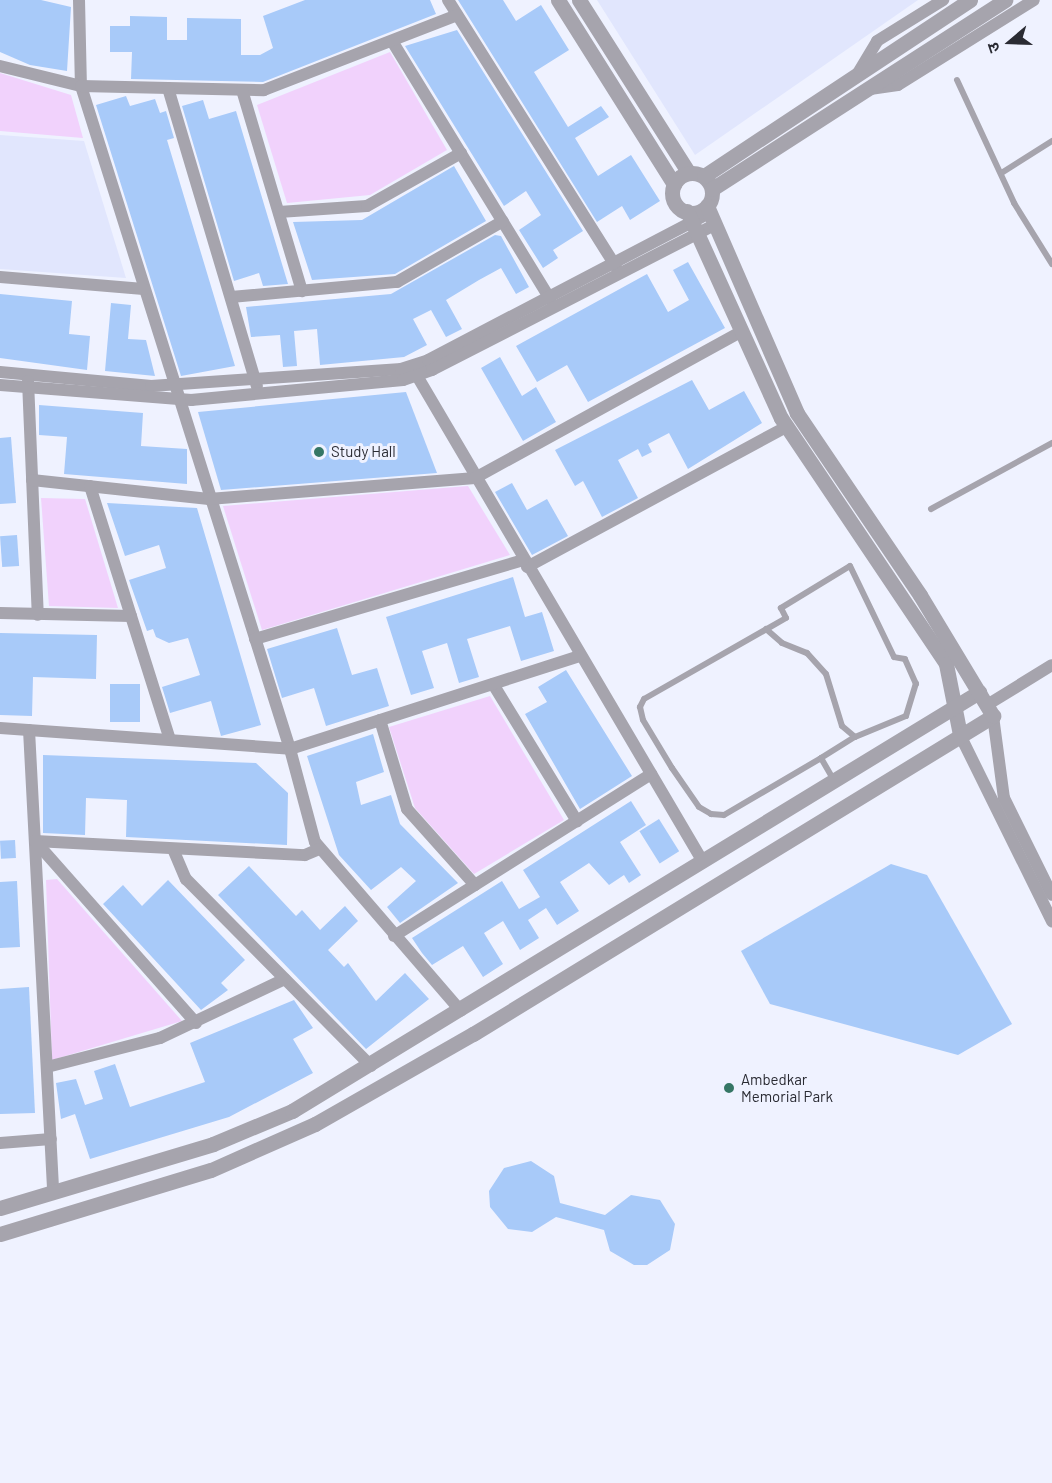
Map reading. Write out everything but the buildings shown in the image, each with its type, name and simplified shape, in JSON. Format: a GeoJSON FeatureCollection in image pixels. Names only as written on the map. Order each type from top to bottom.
{"type":"FeatureCollection","features":[{"type":"Feature","properties":{"kind":"street"},"geometry":{"type":"LineString","coordinates":[[79,0],[81,86],[177,399],[290,749],[319,849],[461,1011]]}},
{"type":"Feature","properties":{"kind":"street"},"geometry":{"type":"LineString","coordinates":[[448,0],[620,273]]}},
{"type":"Feature","properties":{"kind":"street"},"geometry":{"type":"LineString","coordinates":[[558,0],[674,184],[675,203],[692,222],[786,427],[946,664],[960,735],[1052,921]]}},
{"type":"Feature","properties":{"kind":"street"},"geometry":{"type":"LineString","coordinates":[[579,0],[696,175],[712,189]]}},
{"type":"Feature","properties":{"kind":"street"},"geometry":{"type":"LineString","coordinates":[[857,74],[877,41],[943,0]]}},
{"type":"Feature","properties":{"kind":"street"},"geometry":{"type":"LineString","coordinates":[[674,184],[696,175],[970,0]]}},
{"type":"Feature","properties":{"kind":"street"},"geometry":{"type":"LineString","coordinates":[[712,189],[1005,0]]}},
{"type":"Feature","properties":{"kind":"street"},"geometry":{"type":"LineString","coordinates":[[870,89],[898,85],[1034,0]]}},
{"type":"Feature","properties":{"kind":"street"},"geometry":{"type":"LineString","coordinates":[[0,66],[81,86],[264,90],[458,15]]}},
{"type":"Feature","properties":{"kind":"street"},"geometry":{"type":"LineString","coordinates":[[392,40],[555,308]]}},
{"type":"Feature","properties":{"kind":"street"},"geometry":{"type":"LineString","coordinates":[[168,88],[259,393]]}},
{"type":"Feature","properties":{"kind":"street"},"geometry":{"type":"LineString","coordinates":[[242,90],[302,291]]}},
{"type":"Feature","properties":{"kind":"street"},"geometry":{"type":"LineString","coordinates":[[279,212],[367,206],[461,153]]}},
{"type":"Feature","properties":{"kind":"street"},"geometry":{"type":"LineString","coordinates":[[712,189],[710,214],[797,413],[920,595],[986,704],[1004,798],[1052,896]]}},
{"type":"Feature","properties":{"kind":"street"},"geometry":{"type":"LineString","coordinates":[[0,385],[28,381],[173,385],[414,370],[547,293],[710,214]]}},
{"type":"Feature","properties":{"kind":"street"},"geometry":{"type":"LineString","coordinates":[[0,372],[28,381],[177,399],[259,393],[414,370],[555,308],[620,273],[692,222],[710,214]]}},
{"type":"Feature","properties":{"kind":"street"},"geometry":{"type":"LineString","coordinates":[[231,297],[397,282],[503,220]]}},
{"type":"Feature","properties":{"kind":"street"},"geometry":{"type":"LineString","coordinates":[[0,277],[143,289]]}},
{"type":"Feature","properties":{"kind":"street"},"geometry":{"type":"LineString","coordinates":[[33,480],[209,499],[475,478],[742,331]]}},
{"type":"Feature","properties":{"kind":"street"},"geometry":{"type":"LineString","coordinates":[[414,370],[525,564],[703,862]]}},
{"type":"Feature","properties":{"kind":"street"},"geometry":{"type":"LineString","coordinates":[[28,381],[38,615]]}},
{"type":"Feature","properties":{"kind":"street"},"geometry":{"type":"LineString","coordinates":[[255,639],[525,564],[786,427]]}},
{"type":"Feature","properties":{"kind":"street"},"geometry":{"type":"LineString","coordinates":[[90,486],[170,741]]}},
{"type":"Feature","properties":{"kind":"street"},"geometry":{"type":"LineString","coordinates":[[0,613],[131,616]]}},
{"type":"Feature","properties":{"kind":"street"},"geometry":{"type":"LineString","coordinates":[[0,729],[290,749],[580,656]]}},
{"type":"Feature","properties":{"kind":"street"},"geometry":{"type":"LineString","coordinates":[[0,1234],[211,1170],[315,1124],[473,1034],[960,735],[986,704],[1052,665]]}},
{"type":"Feature","properties":{"kind":"street"},"geometry":{"type":"LineString","coordinates":[[493,684],[577,821]]}},
{"type":"Feature","properties":{"kind":"street"},"geometry":{"type":"LineString","coordinates":[[0,1208],[244,1132],[292,1111],[461,1011],[954,707],[986,704]]}},
{"type":"Feature","properties":{"kind":"street"},"geometry":{"type":"LineString","coordinates":[[380,720],[407,809],[475,885]]}},
{"type":"Feature","properties":{"kind":"street"},"geometry":{"type":"LineString","coordinates":[[29,730],[53,1191]]}},
{"type":"Feature","properties":{"kind":"street"},"geometry":{"type":"LineString","coordinates":[[394,936],[651,774]]}},
{"type":"Feature","properties":{"kind":"street"},"geometry":{"type":"LineString","coordinates":[[35,841],[304,855],[319,849]]}},
{"type":"Feature","properties":{"kind":"street"},"geometry":{"type":"LineString","coordinates":[[35,841],[196,1023]]}},
{"type":"Feature","properties":{"kind":"street"},"geometry":{"type":"LineString","coordinates":[[173,849],[186,879],[371,1065]]}},
{"type":"Feature","properties":{"kind":"street"},"geometry":{"type":"LineString","coordinates":[[47,1067],[160,1038],[196,1023],[285,979]]}},
{"type":"Feature","properties":{"kind":"street"},"geometry":{"type":"LineString","coordinates":[[0,1143],[51,1139]]}},
{"type":"Feature","properties":{"kind":"lane"},"geometry":{"type":"LineString","coordinates":[[957,80],[1003,172],[1014,203],[1052,264]]}},
{"type":"Feature","properties":{"kind":"lane"},"geometry":{"type":"LineString","coordinates":[[1003,172],[1052,141]]}},
{"type":"Feature","properties":{"kind":"lane"},"geometry":{"type":"LineString","coordinates":[[931,509],[1052,443]]}},
{"type":"Feature","properties":{"kind":"lane"},"geometry":{"type":"LineString","coordinates":[[850,566],[894,657],[905,659],[916,684],[906,716],[855,737],[724,815],[711,814],[699,807],[643,720],[644,699],[766,629],[786,618],[781,608],[850,566]]}},
{"type":"Feature","properties":{"kind":"lane"},"geometry":{"type":"LineString","coordinates":[[766,629],[782,643],[807,653],[826,674],[842,726],[855,737]]}},
{"type":"Feature","properties":{"kind":"lane"},"geometry":{"type":"LineString","coordinates":[[821,758],[835,782]]}},
{"type":"Feature","properties":{"kind":"shaded area"},"geometry":{"type":"Polygon","coordinates":[[[597,0],[918,0],[695,155],[597,0]]]}},
{"type":"Feature","properties":{"kind":"shaded area"},"geometry":{"type":"Polygon","coordinates":[[[390,52],[447,150],[370,195],[287,203],[257,105],[390,52]]]}},
{"type":"Feature","properties":{"kind":"shaded area"},"geometry":{"type":"Polygon","coordinates":[[[0,73],[71,95],[83,138],[0,131],[0,73]]]}},
{"type":"Feature","properties":{"kind":"shaded area"},"geometry":{"type":"Polygon","coordinates":[[[0,135],[84,141],[126,278],[0,269],[0,135]]]}},
{"type":"Feature","properties":{"kind":"shaded area"},"geometry":{"type":"Polygon","coordinates":[[[468,486],[510,555],[262,630],[223,506],[468,486]]]}},
{"type":"Feature","properties":{"kind":"shaded area"},"geometry":{"type":"Polygon","coordinates":[[[41,498],[85,499],[118,608],[49,606],[41,498]]]}},
{"type":"Feature","properties":{"kind":"shaded area"},"geometry":{"type":"Polygon","coordinates":[[[490,696],[564,820],[474,874],[415,808],[389,727],[490,696]]]}},
{"type":"Feature","properties":{"kind":"shaded area"},"geometry":{"type":"Polygon","coordinates":[[[57,879],[182,1021],[52,1060],[46,880],[57,879]]]}},
{"type":"Feature","properties":{"kind":"place","name":"Study Hall"},"geometry":{"type":"Point","coordinates":[319,452]}},
{"type":"Feature","properties":{"kind":"place","name":"Ambedkar Memorial Park"},"geometry":{"type":"Point","coordinates":[729,1088]}}]}
